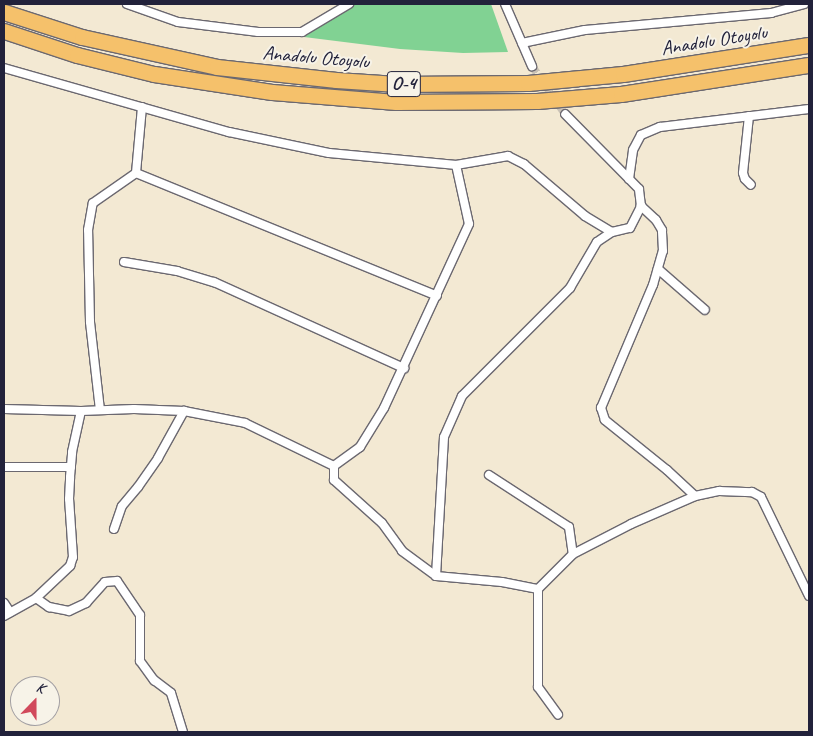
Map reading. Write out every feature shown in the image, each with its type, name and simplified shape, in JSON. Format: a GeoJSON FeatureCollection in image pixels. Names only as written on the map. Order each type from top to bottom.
{"type":"FeatureCollection","features":[{"type":"Feature","properties":{"kind":"highway","name":"Anadolu Otoyolu"},"geometry":{"type":"LineString","coordinates":[[4,12],[82,37],[217,67],[397,84],[528,83],[632,72],[809,45]]}},
{"type":"Feature","properties":{"kind":"highway","name":"Anadolu Otoyolu"},"geometry":{"type":"LineString","coordinates":[[4,31],[77,55],[154,74],[272,92],[396,102],[537,101],[621,94],[809,65]]}},
{"type":"Feature","properties":{"kind":"street"},"geometry":{"type":"LineString","coordinates":[[127,4],[178,22],[258,32],[302,32],[349,4]]}},
{"type":"Feature","properties":{"kind":"street"},"geometry":{"type":"LineString","coordinates":[[505,4],[532,66]]}},
{"type":"Feature","properties":{"kind":"street"},"geometry":{"type":"LineString","coordinates":[[522,43],[586,30],[771,14],[804,4]]}},
{"type":"Feature","properties":{"kind":"street"},"geometry":{"type":"LineString","coordinates":[[4,68],[229,132],[329,153],[456,165],[486,158],[508,156],[524,164],[584,216],[612,232]]}},
{"type":"Feature","properties":{"kind":"street"},"geometry":{"type":"LineString","coordinates":[[100,410],[90,322],[88,230],[93,203],[136,173],[142,107]]}},
{"type":"Feature","properties":{"kind":"street"},"geometry":{"type":"LineString","coordinates":[[629,178],[633,150],[641,135],[660,127],[809,109]]}},
{"type":"Feature","properties":{"kind":"street"},"geometry":{"type":"LineString","coordinates":[[436,576],[444,437],[462,396],[570,288],[597,242],[612,232],[630,228],[641,206],[639,189],[565,114]]}},
{"type":"Feature","properties":{"kind":"street"},"geometry":{"type":"LineString","coordinates":[[749,116],[743,173],[744,179],[751,185]]}},
{"type":"Feature","properties":{"kind":"street"},"geometry":{"type":"LineString","coordinates":[[334,466],[360,447],[384,408],[469,224],[456,165]]}},
{"type":"Feature","properties":{"kind":"street"},"geometry":{"type":"LineString","coordinates":[[136,173],[437,296]]}},
{"type":"Feature","properties":{"kind":"street"},"geometry":{"type":"LineString","coordinates":[[641,206],[656,220],[662,230],[663,251],[628,347],[601,408],[605,420],[667,470],[695,496]]}},
{"type":"Feature","properties":{"kind":"street"},"geometry":{"type":"LineString","coordinates":[[124,262],[176,271],[214,282],[404,368]]}},
{"type":"Feature","properties":{"kind":"street"},"geometry":{"type":"LineString","coordinates":[[658,269],[705,310]]}},
{"type":"Feature","properties":{"kind":"street"},"geometry":{"type":"LineString","coordinates":[[4,410],[81,411],[134,408],[184,411],[245,423],[334,466]]}},
{"type":"Feature","properties":{"kind":"street"},"geometry":{"type":"LineString","coordinates":[[4,603],[7,614],[36,598],[70,566],[73,557],[69,499],[71,466],[81,411]]}},
{"type":"Feature","properties":{"kind":"street"},"geometry":{"type":"LineString","coordinates":[[114,529],[122,506],[158,458],[184,411]]}},
{"type":"Feature","properties":{"kind":"street"},"geometry":{"type":"LineString","coordinates":[[4,467],[71,466]]}},
{"type":"Feature","properties":{"kind":"street"},"geometry":{"type":"LineString","coordinates":[[334,466],[334,480],[382,523],[402,551],[436,576],[502,582],[538,589]]}},
{"type":"Feature","properties":{"kind":"street"},"geometry":{"type":"LineString","coordinates":[[489,476],[569,527],[573,554]]}},
{"type":"Feature","properties":{"kind":"street"},"geometry":{"type":"LineString","coordinates":[[558,715],[538,687],[538,589],[573,554],[631,524],[695,496],[719,491],[752,492],[761,497],[809,596]]}},
{"type":"Feature","properties":{"kind":"street"},"geometry":{"type":"LineString","coordinates":[[36,598],[49,607],[69,610],[86,603],[105,582],[117,581],[140,615],[140,661],[154,680],[171,693],[183,732]]}},
{"type":"Feature","properties":{"kind":"green space"},"geometry":{"type":"Polygon","coordinates":[[[357,4],[491,4],[508,52],[463,53],[400,49],[304,37],[344,9],[357,4]]]}},
{"type":"Feature","properties":{"kind":"tunnel"},"geometry":{"type":"LineString","coordinates":[[532,66],[565,114]]}}]}
